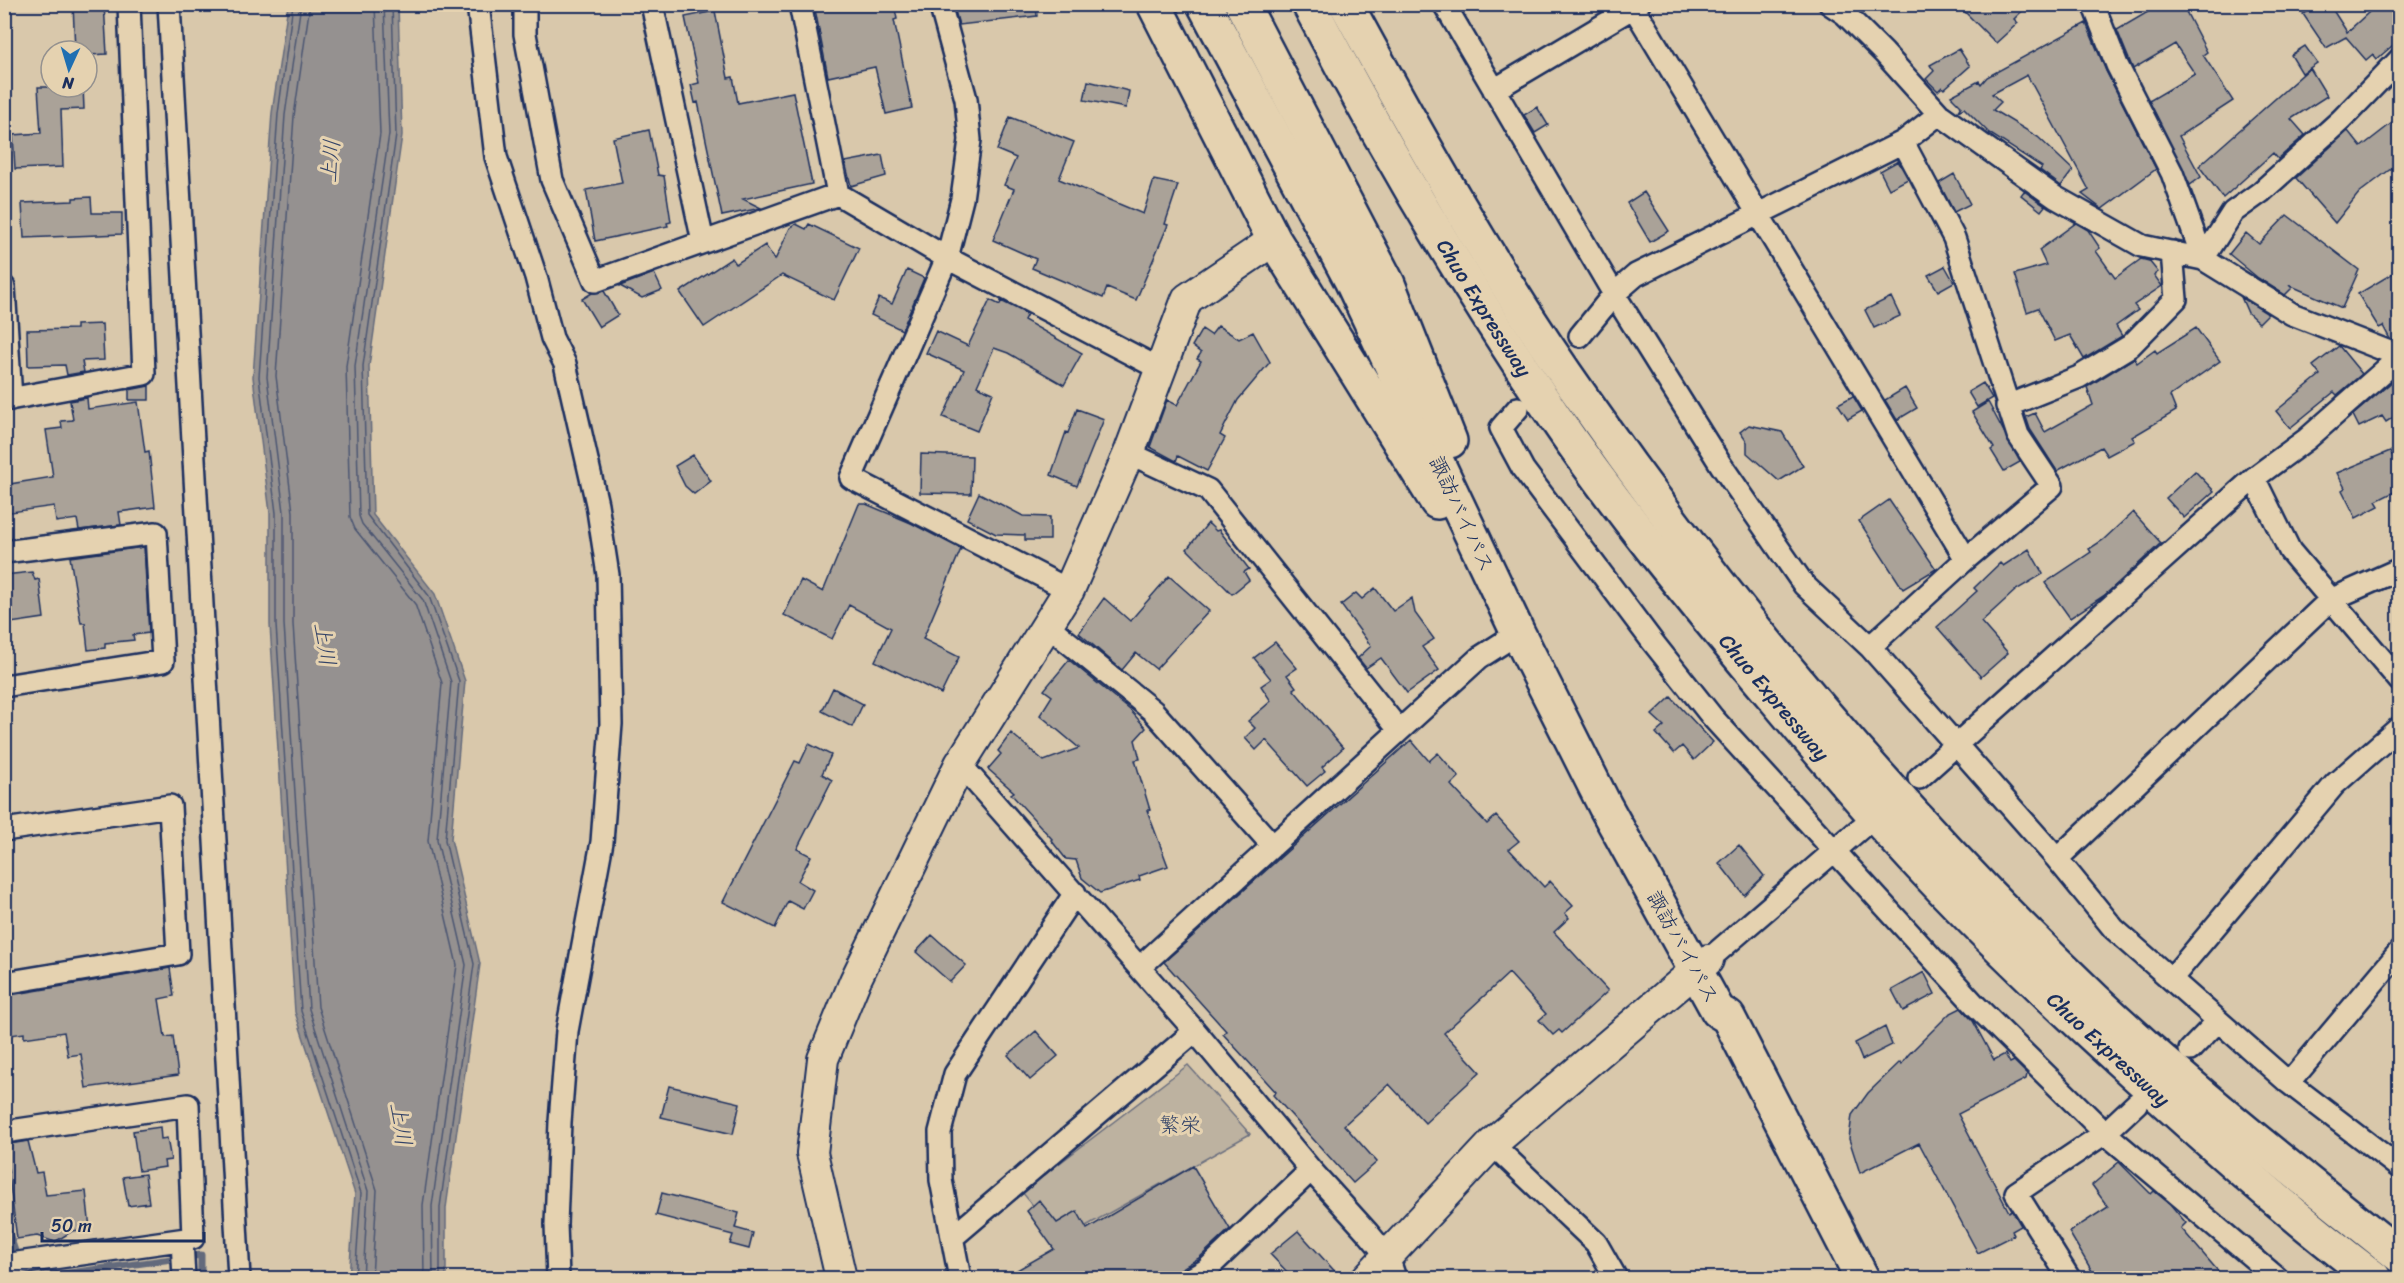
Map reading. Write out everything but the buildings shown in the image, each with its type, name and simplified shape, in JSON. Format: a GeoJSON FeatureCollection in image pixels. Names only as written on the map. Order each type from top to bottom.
{"type":"FeatureCollection","features":[{"type":"Feature","properties":{"kind":"highway"},"geometry":{"type":"LineString","coordinates":[[1154,4],[1274,240],[1417,469],[1500,610],[1513,623]]}},
{"type":"Feature","properties":{"kind":"highway","name":"諏訪バイパス"},"geometry":{"type":"LineString","coordinates":[[1204,4],[1351,280],[1513,623],[1605,806],[1702,965],[1730,1006],[1728,1017],[1862,1278]]}},
{"type":"Feature","properties":{"kind":"highway","name":"諏訪バイパス"},"geometry":{"type":"LineString","coordinates":[[1215,4],[1359,277],[1491,546],[1678,910],[1702,965]]}},
{"type":"Feature","properties":{"kind":"highway"},"geometry":{"type":"LineString","coordinates":[[1242,4],[1388,284],[1491,534],[1491,546]]}},
{"type":"Feature","properties":{"kind":"highway","name":"Chuo Expressway"},"geometry":{"type":"LineString","coordinates":[[1309,4],[1347,77],[1475,295],[1555,418],[1654,553],[1792,718],[1932,878],[2069,1014],[2220,1153],[2374,1278]]}},
{"type":"Feature","properties":{"kind":"highway","name":"Chuo Expressway"},"geometry":{"type":"LineString","coordinates":[[1346,4],[1442,176],[1582,399],[1682,536],[1824,713],[1951,856],[2094,999],[2229,1119],[2400,1256]]}},
{"type":"Feature","properties":{"kind":"highway"},"geometry":{"type":"LineString","coordinates":[[2229,1119],[2400,1238]]}},
{"type":"Feature","properties":{"kind":"street"},"geometry":{"type":"LineString","coordinates":[[4,287],[8,399],[144,374],[129,4]]}},
{"type":"Feature","properties":{"kind":"street"},"geometry":{"type":"LineString","coordinates":[[169,4],[239,1278]]}},
{"type":"Feature","properties":{"kind":"street"},"geometry":{"type":"LineString","coordinates":[[478,4],[496,157],[536,277],[552,338],[565,364],[597,504],[608,575],[611,724],[602,842],[567,1031],[560,1122],[558,1278]]}},
{"type":"Feature","properties":{"kind":"street"},"geometry":{"type":"LineString","coordinates":[[525,4],[525,34],[552,180],[595,280],[838,194]]}},
{"type":"Feature","properties":{"kind":"street"},"geometry":{"type":"LineString","coordinates":[[652,4],[703,242]]}},
{"type":"Feature","properties":{"kind":"street"},"geometry":{"type":"LineString","coordinates":[[800,4],[838,194],[946,258],[1162,370]]}},
{"type":"Feature","properties":{"kind":"street"},"geometry":{"type":"LineString","coordinates":[[940,4],[966,99],[970,140],[962,199],[946,258],[851,478],[1069,590]]}},
{"type":"Feature","properties":{"kind":"street"},"geometry":{"type":"LineString","coordinates":[[1444,4],[1614,294],[1721,465],[1804,585],[1870,646],[2058,859],[2114,929],[2289,1083],[2400,1167]]}},
{"type":"Feature","properties":{"kind":"street"},"geometry":{"type":"LineString","coordinates":[[1830,4],[1852,22],[1939,114],[2055,196],[2142,246],[2203,259],[2292,314],[2400,356],[2307,439],[2254,478],[1919,778]]}},
{"type":"Feature","properties":{"kind":"street"},"geometry":{"type":"LineString","coordinates":[[2093,4],[2117,65],[2172,172],[2203,259]]}},
{"type":"Feature","properties":{"kind":"street"},"geometry":{"type":"LineString","coordinates":[[1494,90],[1636,6],[1756,214],[1966,559]]}},
{"type":"Feature","properties":{"kind":"street"},"geometry":{"type":"LineString","coordinates":[[2203,259],[2233,212],[2261,192],[2342,120],[2400,59]]}},
{"type":"Feature","properties":{"kind":"street"},"geometry":{"type":"LineString","coordinates":[[1580,336],[1614,294],[1635,275],[1903,142],[1939,114]]}},
{"type":"Feature","properties":{"kind":"street"},"geometry":{"type":"LineString","coordinates":[[1870,646],[1966,559],[2052,486],[2018,435],[1954,238],[1903,142]]}},
{"type":"Feature","properties":{"kind":"street"},"geometry":{"type":"LineString","coordinates":[[841,1278],[812,1153],[823,1059],[855,981],[960,764],[1069,590],[1129,453],[1187,299],[1274,240]]}},
{"type":"Feature","properties":{"kind":"street"},"geometry":{"type":"LineString","coordinates":[[2007,406],[2079,377],[2130,346],[2176,299],[2172,252]]}},
{"type":"Feature","properties":{"kind":"street"},"geometry":{"type":"LineString","coordinates":[[1518,408],[1501,428],[1523,469],[1713,718],[1976,1006],[2105,1133],[2277,1278]]}},
{"type":"Feature","properties":{"kind":"street"},"geometry":{"type":"LineString","coordinates":[[1129,453],[1208,490],[1399,730]]}},
{"type":"Feature","properties":{"kind":"street"},"geometry":{"type":"LineString","coordinates":[[2254,478],[2290,550],[2400,681]]}},
{"type":"Feature","properties":{"kind":"street"},"geometry":{"type":"LineString","coordinates":[[4,552],[156,533],[163,661],[4,686]]}},
{"type":"Feature","properties":{"kind":"street"},"geometry":{"type":"LineString","coordinates":[[2058,859],[2331,600],[2400,569]]}},
{"type":"Feature","properties":{"kind":"street"},"geometry":{"type":"LineString","coordinates":[[1140,967],[1479,657],[1513,623]]}},
{"type":"Feature","properties":{"kind":"street"},"geometry":{"type":"LineString","coordinates":[[1047,626],[1153,711],[1273,846]]}},
{"type":"Feature","properties":{"kind":"street"},"geometry":{"type":"LineString","coordinates":[[2171,980],[2335,784],[2400,727]]}},
{"type":"Feature","properties":{"kind":"street"},"geometry":{"type":"LineString","coordinates":[[960,764],[1195,1030],[1391,1268]]}},
{"type":"Feature","properties":{"kind":"street"},"geometry":{"type":"LineString","coordinates":[[4,830],[170,806],[178,954],[4,982]]}},
{"type":"Feature","properties":{"kind":"street"},"geometry":{"type":"LineString","coordinates":[[1366,1278],[1391,1268],[1492,1144],[1862,827]]}},
{"type":"Feature","properties":{"kind":"street"},"geometry":{"type":"LineString","coordinates":[[960,1278],[940,1180],[940,1132],[955,1074],[1075,893]]}},
{"type":"Feature","properties":{"kind":"street"},"geometry":{"type":"LineString","coordinates":[[2289,1083],[2400,951]]}},
{"type":"Feature","properties":{"kind":"street"},"geometry":{"type":"LineString","coordinates":[[2190,1050],[2217,1022]]}},
{"type":"Feature","properties":{"kind":"street"},"geometry":{"type":"LineString","coordinates":[[953,1237],[1195,1030]]}},
{"type":"Feature","properties":{"kind":"street"},"geometry":{"type":"LineString","coordinates":[[2069,1278],[2016,1193],[2105,1133],[2137,1102]]}},
{"type":"Feature","properties":{"kind":"street"},"geometry":{"type":"LineString","coordinates":[[4,1132],[188,1105],[194,1238],[4,1265]]}},
{"type":"Feature","properties":{"kind":"street"},"geometry":{"type":"LineString","coordinates":[[543,1278],[551,1147],[560,1122]]}},
{"type":"Feature","properties":{"kind":"street"},"geometry":{"type":"LineString","coordinates":[[1492,1144],[1596,1243],[1616,1278]]}},
{"type":"Feature","properties":{"kind":"street"},"geometry":{"type":"LineString","coordinates":[[1192,1278],[1206,1270],[1311,1170]]}},
{"type":"Feature","properties":{"kind":"street"},"geometry":{"type":"LineString","coordinates":[[182,1240],[184,1278]]}},
{"type":"Feature","properties":{"kind":"green space","name":"繁栄"},"geometry":{"type":"Polygon","coordinates":[[[1188,1065],[1250,1134],[1061,1240],[1022,1192],[1188,1065]]]}},
{"type":"Feature","properties":{"kind":"water","name":"上川"},"geometry":{"type":"Polygon","coordinates":[[[288,5],[398,5],[402,135],[369,366],[373,515],[435,594],[465,681],[451,839],[480,964],[446,1208],[446,1278],[349,1278],[355,1194],[295,1012],[270,625],[270,513],[253,377],[272,113],[288,5]]]}},
{"type":"Feature","properties":{"kind":"waterway"},"geometry":{"type":"LineString","coordinates":[[4,1218],[24,1278]]}},
{"type":"Feature","properties":{"kind":"waterway"},"geometry":{"type":"LineString","coordinates":[[34,1278],[201,1255],[201,1278]]}}]}
